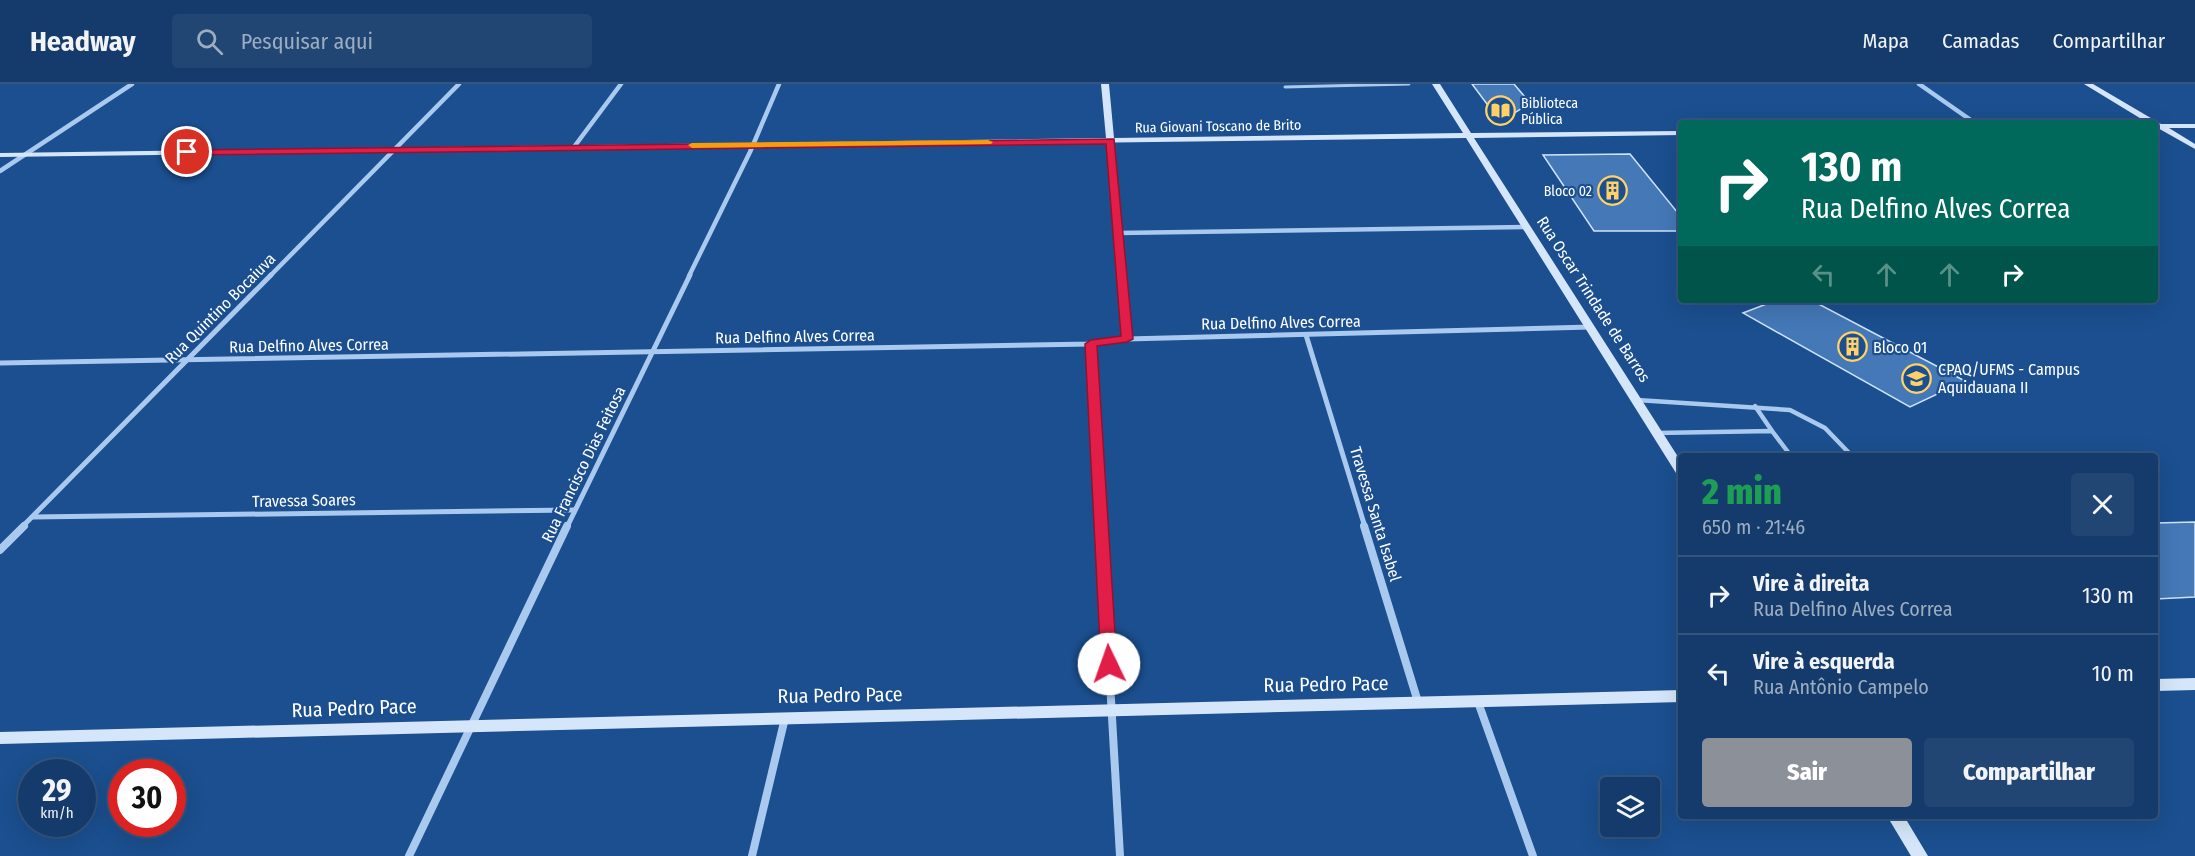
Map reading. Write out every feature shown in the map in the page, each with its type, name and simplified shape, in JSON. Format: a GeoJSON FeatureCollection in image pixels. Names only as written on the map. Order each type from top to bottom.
{"type":"FeatureCollection","features":[{"type":"Feature","properties":{"kind":"main road"},"geometry":{"type":"LineString","coordinates":[[1106,84],[1110,141]]}},
{"type":"Feature","properties":{"kind":"main road","name":"Rua Oscar Trindade de Barros"},"geometry":{"type":"LineString","coordinates":[[1436,84],[1678,467]]}},
{"type":"Feature","properties":{"kind":"main road"},"geometry":{"type":"LineString","coordinates":[[2088,84],[2148,120]]}},
{"type":"Feature","properties":{"kind":"main road"},"geometry":{"type":"LineString","coordinates":[[2158,125],[2195,126]]}},
{"type":"Feature","properties":{"kind":"main road"},"geometry":{"type":"LineString","coordinates":[[2158,126],[2195,147]]}},
{"type":"Feature","properties":{"kind":"main road","name":"Rua Giovani Toscano de Brito"},"geometry":{"type":"LineString","coordinates":[[0,155],[1678,133]]}},
{"type":"Feature","properties":{"kind":"main road"},"geometry":{"type":"LineString","coordinates":[[2158,685],[2195,684]]}},
{"type":"Feature","properties":{"kind":"main road","name":"Rua Pedro Pace"},"geometry":{"type":"LineString","coordinates":[[0,738],[1678,696]]}},
{"type":"Feature","properties":{"kind":"main road"},"geometry":{"type":"LineString","coordinates":[[1897,819],[1920,856]]}},
{"type":"Feature","properties":{"kind":"street"},"geometry":{"type":"LineString","coordinates":[[0,171],[132,84]]}},
{"type":"Feature","properties":{"kind":"street","name":"Rua Quintino Bocaiuva"},"geometry":{"type":"LineString","coordinates":[[0,549],[459,84]]}},
{"type":"Feature","properties":{"kind":"street"},"geometry":{"type":"LineString","coordinates":[[574,147],[621,84]]}},
{"type":"Feature","properties":{"kind":"street","name":"Rua Francisco Dias Feitosa"},"geometry":{"type":"LineString","coordinates":[[409,856],[470,725],[753,145],[779,84]]}},
{"type":"Feature","properties":{"kind":"street"},"geometry":{"type":"LineString","coordinates":[[1919,84],[1972,120]]}},
{"type":"Feature","properties":{"kind":"street"},"geometry":{"type":"LineString","coordinates":[[1110,141],[1127,339]]}},
{"type":"Feature","properties":{"kind":"street"},"geometry":{"type":"LineString","coordinates":[[1118,233],[1527,227]]}},
{"type":"Feature","properties":{"kind":"street","name":"Rua Delfino Alves Correa"},"geometry":{"type":"LineString","coordinates":[[0,363],[1091,344],[1127,339],[1591,327]]}},
{"type":"Feature","properties":{"kind":"street","name":"Travessa Santa Isabel"},"geometry":{"type":"LineString","coordinates":[[1306,335],[1418,703]]}},
{"type":"Feature","properties":{"kind":"street"},"geometry":{"type":"LineString","coordinates":[[1091,344],[1120,856]]}},
{"type":"Feature","properties":{"kind":"street","name":"Travessa Soares"},"geometry":{"type":"LineString","coordinates":[[33,517],[575,510]]}},
{"type":"Feature","properties":{"kind":"street"},"geometry":{"type":"LineString","coordinates":[[1478,702],[1533,856]]}},
{"type":"Feature","properties":{"kind":"street"},"geometry":{"type":"LineString","coordinates":[[752,856],[785,717]]}},
{"type":"Feature","properties":{"kind":"lane"},"geometry":{"type":"LineString","coordinates":[[1284,87],[1409,84]]}},
{"type":"Feature","properties":{"kind":"lane"},"geometry":{"type":"LineString","coordinates":[[1637,400],[1790,410],[1809,417],[1833,432],[1850,453]]}},
{"type":"Feature","properties":{"kind":"lane"},"geometry":{"type":"LineString","coordinates":[[1755,406],[1789,453]]}},
{"type":"Feature","properties":{"kind":"lane"},"geometry":{"type":"LineString","coordinates":[[1656,433],[1772,431]]}},
{"type":"Feature","properties":{"kind":"building"},"geometry":{"type":"Polygon","coordinates":[[[1472,84],[1514,84],[1530,103],[1505,119],[1496,116],[1472,84]]]}},
{"type":"Feature","properties":{"kind":"building","name":"Bloco 02"},"geometry":{"type":"Polygon","coordinates":[[[1630,154],[1678,213],[1678,231],[1594,231],[1543,155],[1630,154]]]}},
{"type":"Feature","properties":{"kind":"building","name":"Bloco 01"},"geometry":{"type":"Polygon","coordinates":[[[1769,303],[1817,303],[1965,381],[1910,407],[1743,313],[1769,303]]]}},
{"type":"Feature","properties":{"kind":"building"},"geometry":{"type":"Polygon","coordinates":[[[2195,522],[2195,597],[2158,599],[2158,523],[2195,522]]]}},
{"type":"Feature","properties":{"kind":"slow traffic"},"geometry":{"type":"LineString","coordinates":[[692,145],[988,142]]}},
{"type":"Feature","properties":{"kind":"place","name":"Biblioteca Pública"},"geometry":{"type":"Point","coordinates":[1500,111]}},
{"type":"Feature","properties":{"kind":"place","name":"Bloco 02"},"geometry":{"type":"Point","coordinates":[1613,191]}},
{"type":"Feature","properties":{"kind":"place","name":"Bloco 01"},"geometry":{"type":"Point","coordinates":[1852,347]}},
{"type":"Feature","properties":{"kind":"place","name":"CPAQ/UFMS - Campus Aquidauana II"},"geometry":{"type":"Point","coordinates":[1917,378]}},
{"type":"Feature","properties":{"kind":"route"},"geometry":{"type":"LineString","coordinates":[[187,152],[1110,141],[1127,339],[1091,344],[1109,664]]}}]}
